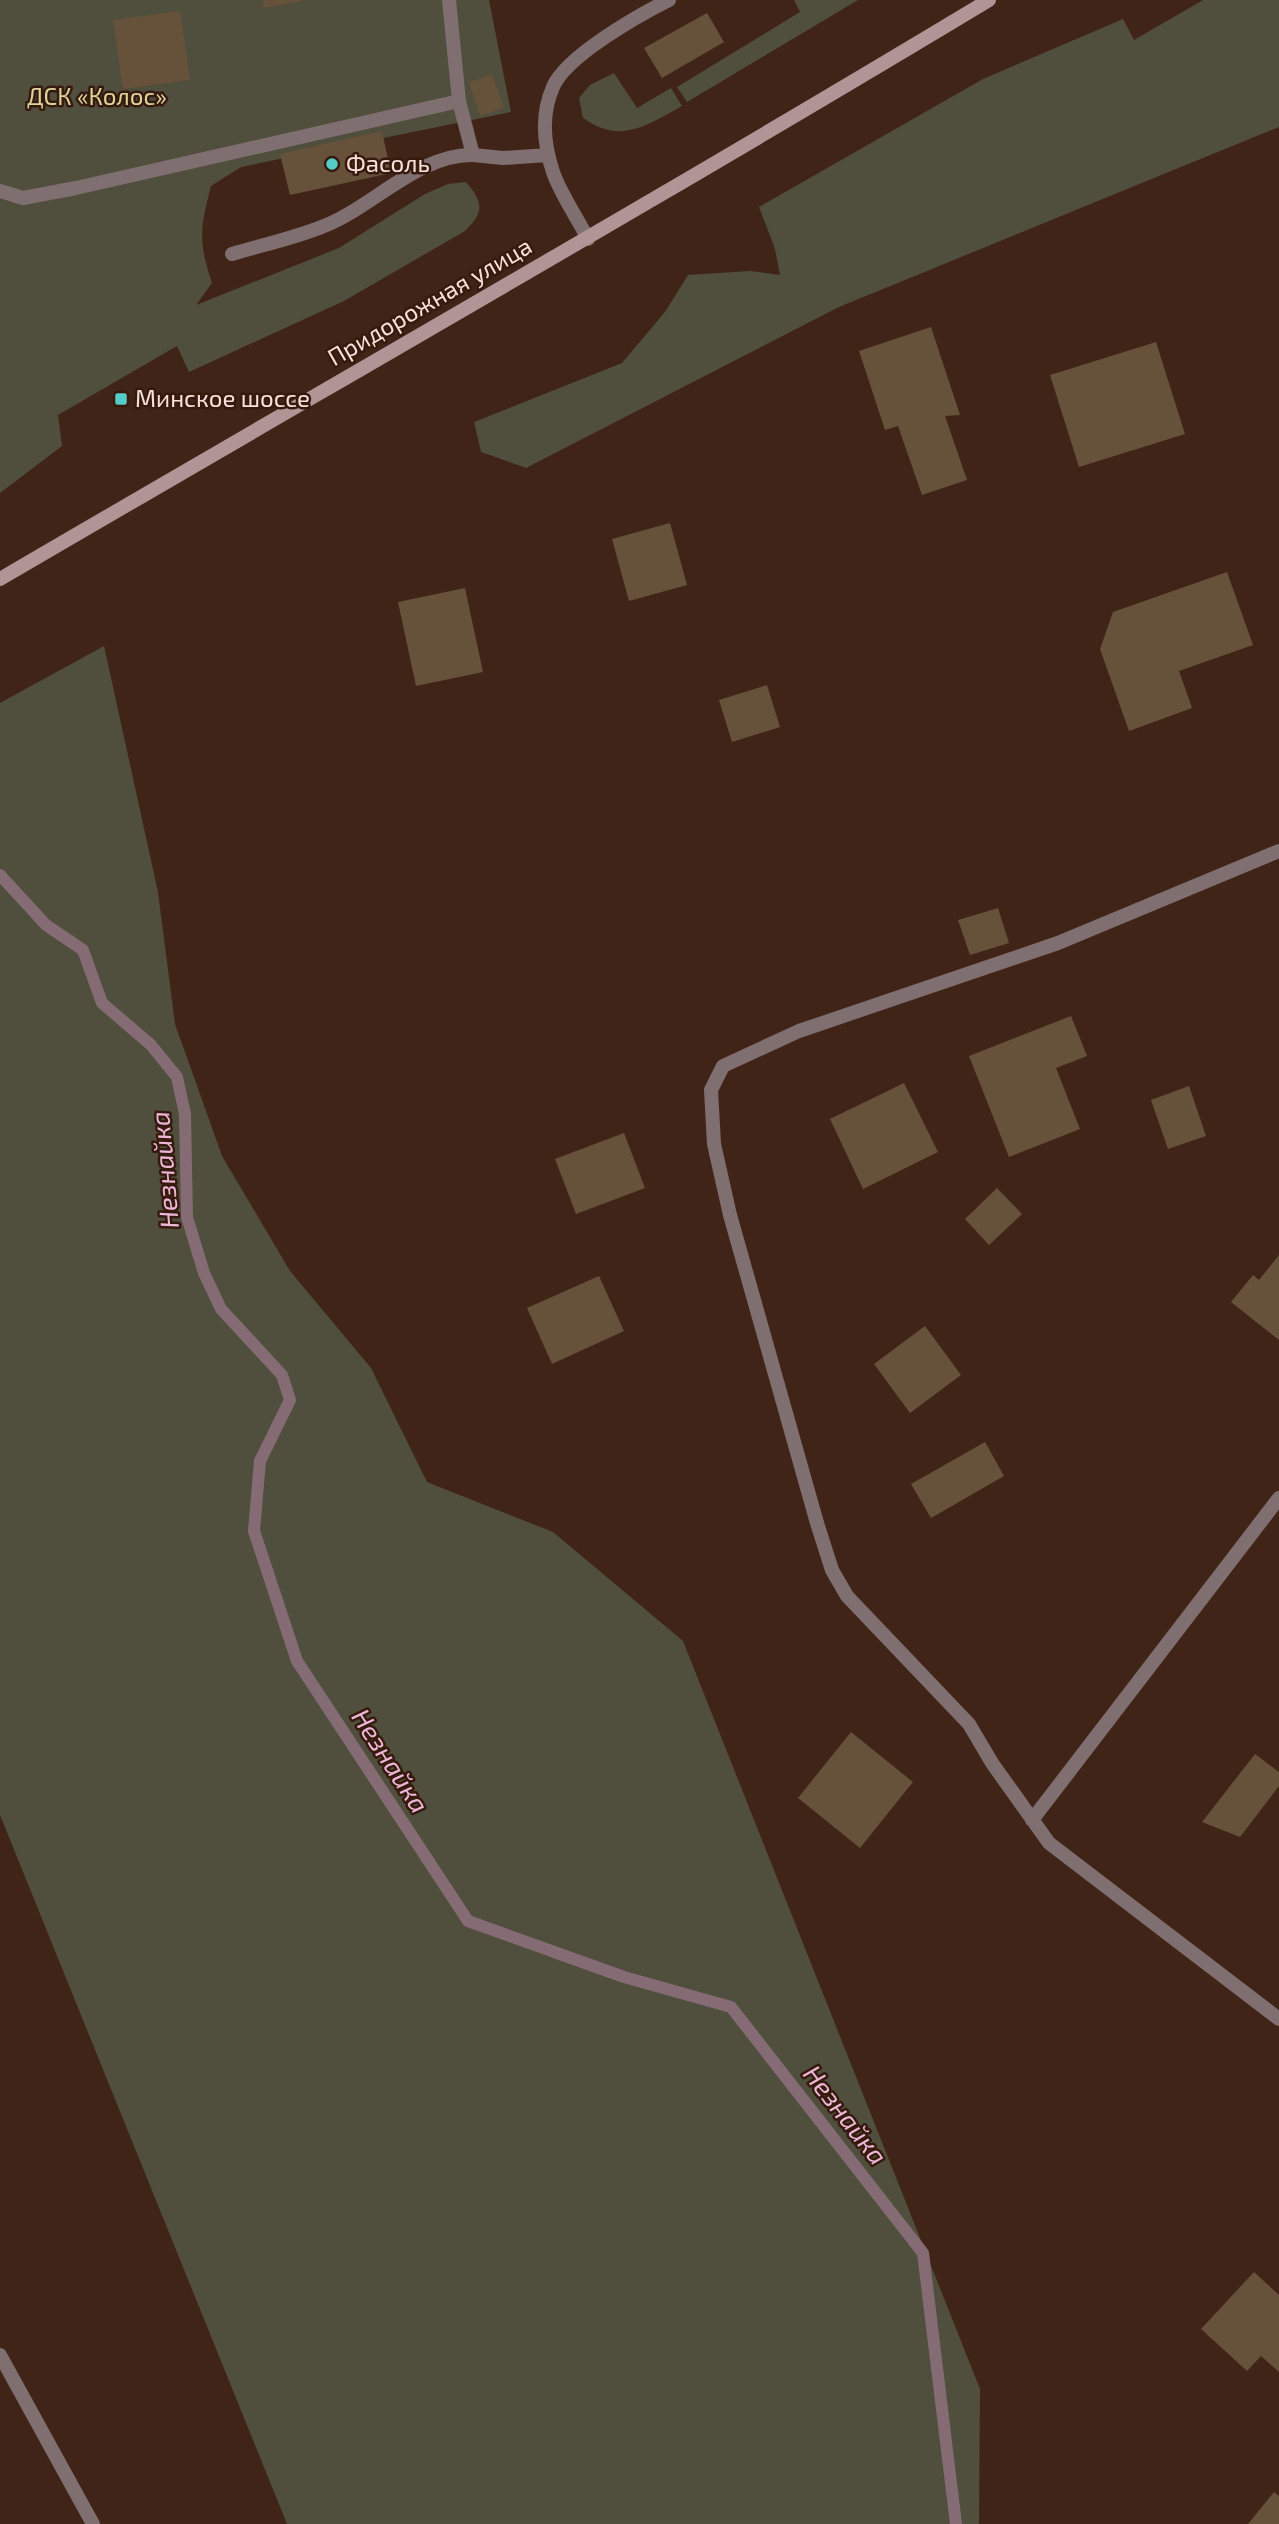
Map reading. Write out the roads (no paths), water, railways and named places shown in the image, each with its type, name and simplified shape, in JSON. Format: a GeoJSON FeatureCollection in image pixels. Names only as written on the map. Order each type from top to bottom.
{"type":"FeatureCollection","features":[{"type":"Feature","properties":{"kind":"main road","name":"Придорожная улица"},"geometry":{"type":"LineString","coordinates":[[0,579],[308,398],[588,239],[989,0]]}},
{"type":"Feature","properties":{"kind":"street"},"geometry":{"type":"LineString","coordinates":[[449,0],[459,101],[473,155]]}},
{"type":"Feature","properties":{"kind":"street"},"geometry":{"type":"LineString","coordinates":[[588,239],[554,175],[545,142],[547,113],[553,86],[566,70],[610,33],[669,0]]}},
{"type":"Feature","properties":{"kind":"street"},"geometry":{"type":"LineString","coordinates":[[0,191],[23,198],[75,188],[459,101]]}},
{"type":"Feature","properties":{"kind":"street"},"geometry":{"type":"LineString","coordinates":[[232,254],[325,226],[414,173],[441,161],[473,155],[503,158],[548,155]]}},
{"type":"Feature","properties":{"kind":"street"},"geometry":{"type":"LineString","coordinates":[[1279,851],[1058,943],[799,1031],[744,1054],[723,1066],[711,1090],[714,1144],[730,1215],[832,1570],[847,1597],[865,1619],[969,1724],[992,1763],[1049,1843],[1279,2019]]}},
{"type":"Feature","properties":{"kind":"street"},"geometry":{"type":"LineString","coordinates":[[1032,1820],[1279,1498]]}},
{"type":"Feature","properties":{"kind":"street"},"geometry":{"type":"LineString","coordinates":[[0,2355],[93,2524]]}},
{"type":"Feature","properties":{"kind":"waterway","name":"Незнайка"},"geometry":{"type":"LineString","coordinates":[[0,875],[46,925],[83,950],[102,1003],[151,1045],[177,1077],[185,1114],[187,1217],[204,1273],[221,1309],[282,1375],[290,1400],[260,1461],[254,1531],[297,1661],[468,1921],[624,1977],[731,2007],[923,2253],[956,2524]]}},
{"type":"Feature","properties":{"kind":"place","name":"Фасоль"},"geometry":{"type":"Point","coordinates":[332,164]}},
{"type":"Feature","properties":{"kind":"place","name":"Минское шоссе"},"geometry":{"type":"Point","coordinates":[121,399]}},
{"type":"Feature","properties":{"kind":"park label","name":"ДСК «Колос»"},"geometry":{"type":"Point","coordinates":[97,97]}}]}
